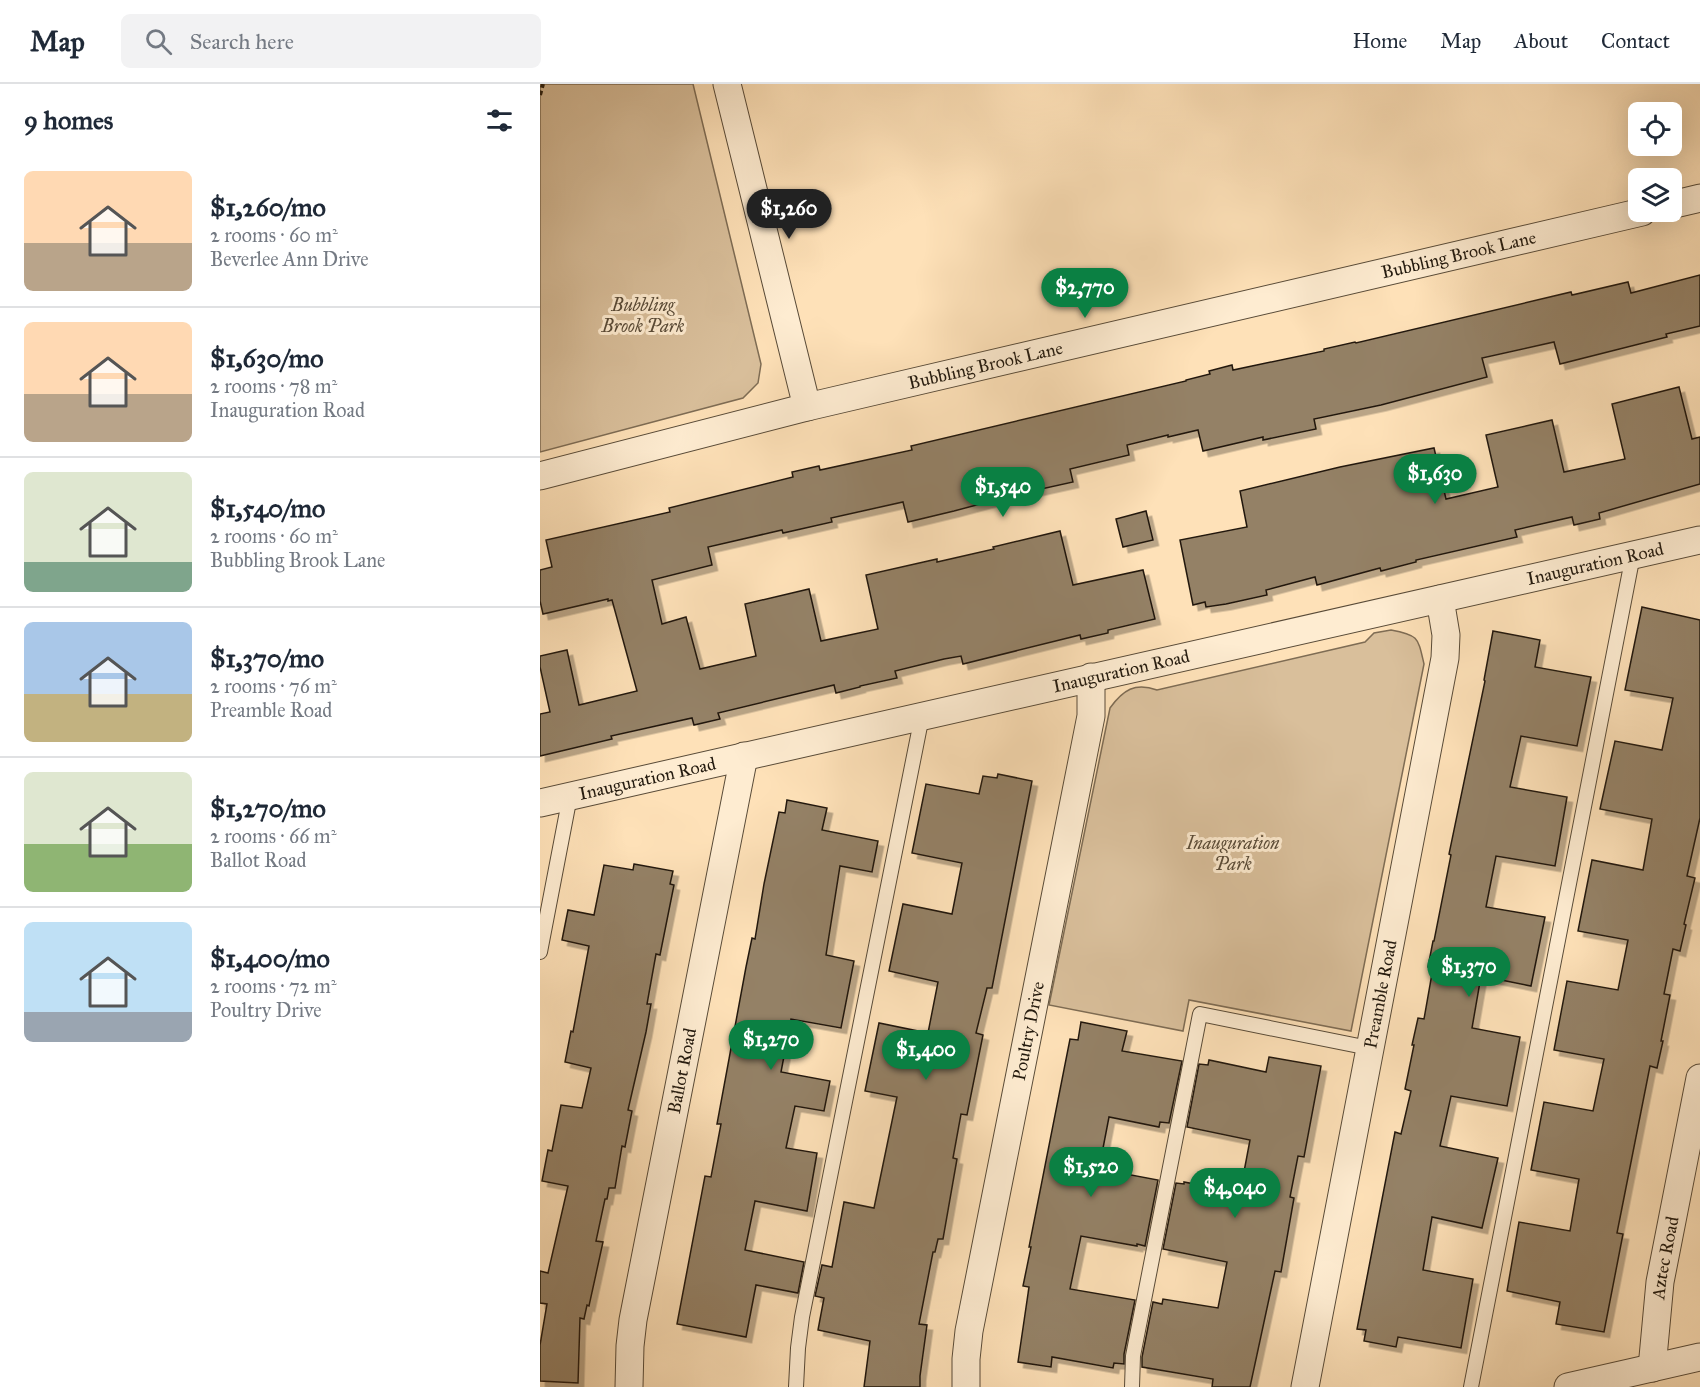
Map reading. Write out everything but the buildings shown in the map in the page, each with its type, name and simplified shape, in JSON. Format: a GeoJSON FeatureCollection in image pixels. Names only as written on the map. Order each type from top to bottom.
{"type":"FeatureCollection","features":[{"type":"Feature","properties":{"kind":"street"},"geometry":{"type":"LineString","coordinates":[[727,84],[807,407]]}},
{"type":"Feature","properties":{"kind":"street"},"geometry":{"type":"LineString","coordinates":[[1682,202],[1700,198]]}},
{"type":"Feature","properties":{"kind":"street","name":"Bubbling Brook Lane"},"geometry":{"type":"LineString","coordinates":[[540,476],[807,407],[1628,215]]}},
{"type":"Feature","properties":{"kind":"street","name":"Inauguration Road"},"geometry":{"type":"LineString","coordinates":[[540,803],[1700,540]]}},
{"type":"Feature","properties":{"kind":"street","name":"Preamble Road"},"geometry":{"type":"LineString","coordinates":[[1305,1387],[1445,658],[1446,635],[1440,599]]}},
{"type":"Feature","properties":{"kind":"street","name":"Poultry Drive"},"geometry":{"type":"LineString","coordinates":[[966,1387],[969,1331],[1091,716],[1092,677]]}},
{"type":"Feature","properties":{"kind":"street","name":"Ballot Road"},"geometry":{"type":"LineString","coordinates":[[629,1387],[628,1372],[633,1320],[744,756]]}},
{"type":"Feature","properties":{"kind":"street","name":"Aztec Road"},"geometry":{"type":"LineString","coordinates":[[1652,1368],[1660,1282],[1700,1078]]}},
{"type":"Feature","properties":{"kind":"street"},"geometry":{"type":"LineString","coordinates":[[1568,1387],[1700,1357]]}},
{"type":"Feature","properties":{"kind":"lane"},"geometry":{"type":"LineString","coordinates":[[1471,1387],[1633,555]]}},
{"type":"Feature","properties":{"kind":"lane"},"geometry":{"type":"LineString","coordinates":[[796,1387],[802,1317],[922,716]]}},
{"type":"Feature","properties":{"kind":"lane"},"geometry":{"type":"LineString","coordinates":[[540,952],[570,796]]}},
{"type":"Feature","properties":{"kind":"lane"},"geometry":{"type":"LineString","coordinates":[[1132,1387],[1133,1356],[1200,1014],[1369,1048]]}},
{"type":"Feature","properties":{"kind":"path"},"geometry":{"type":"LineString","coordinates":[[540,95],[543,84]]}},
{"type":"Feature","properties":{"kind":"green space","name":"Bubbling Brook Park"},"geometry":{"type":"Polygon","coordinates":[[[540,84],[693,84],[761,364],[758,383],[743,398],[540,452],[540,84]]]}},
{"type":"Feature","properties":{"kind":"green space","name":"Inauguration Park"},"geometry":{"type":"Polygon","coordinates":[[[1391,630],[1416,639],[1424,664],[1351,1031],[1189,1000],[1183,1031],[1049,1005],[1110,708],[1115,702],[1125,692],[1136,687],[1157,690],[1365,642],[1374,633],[1391,630]]]}}]}
